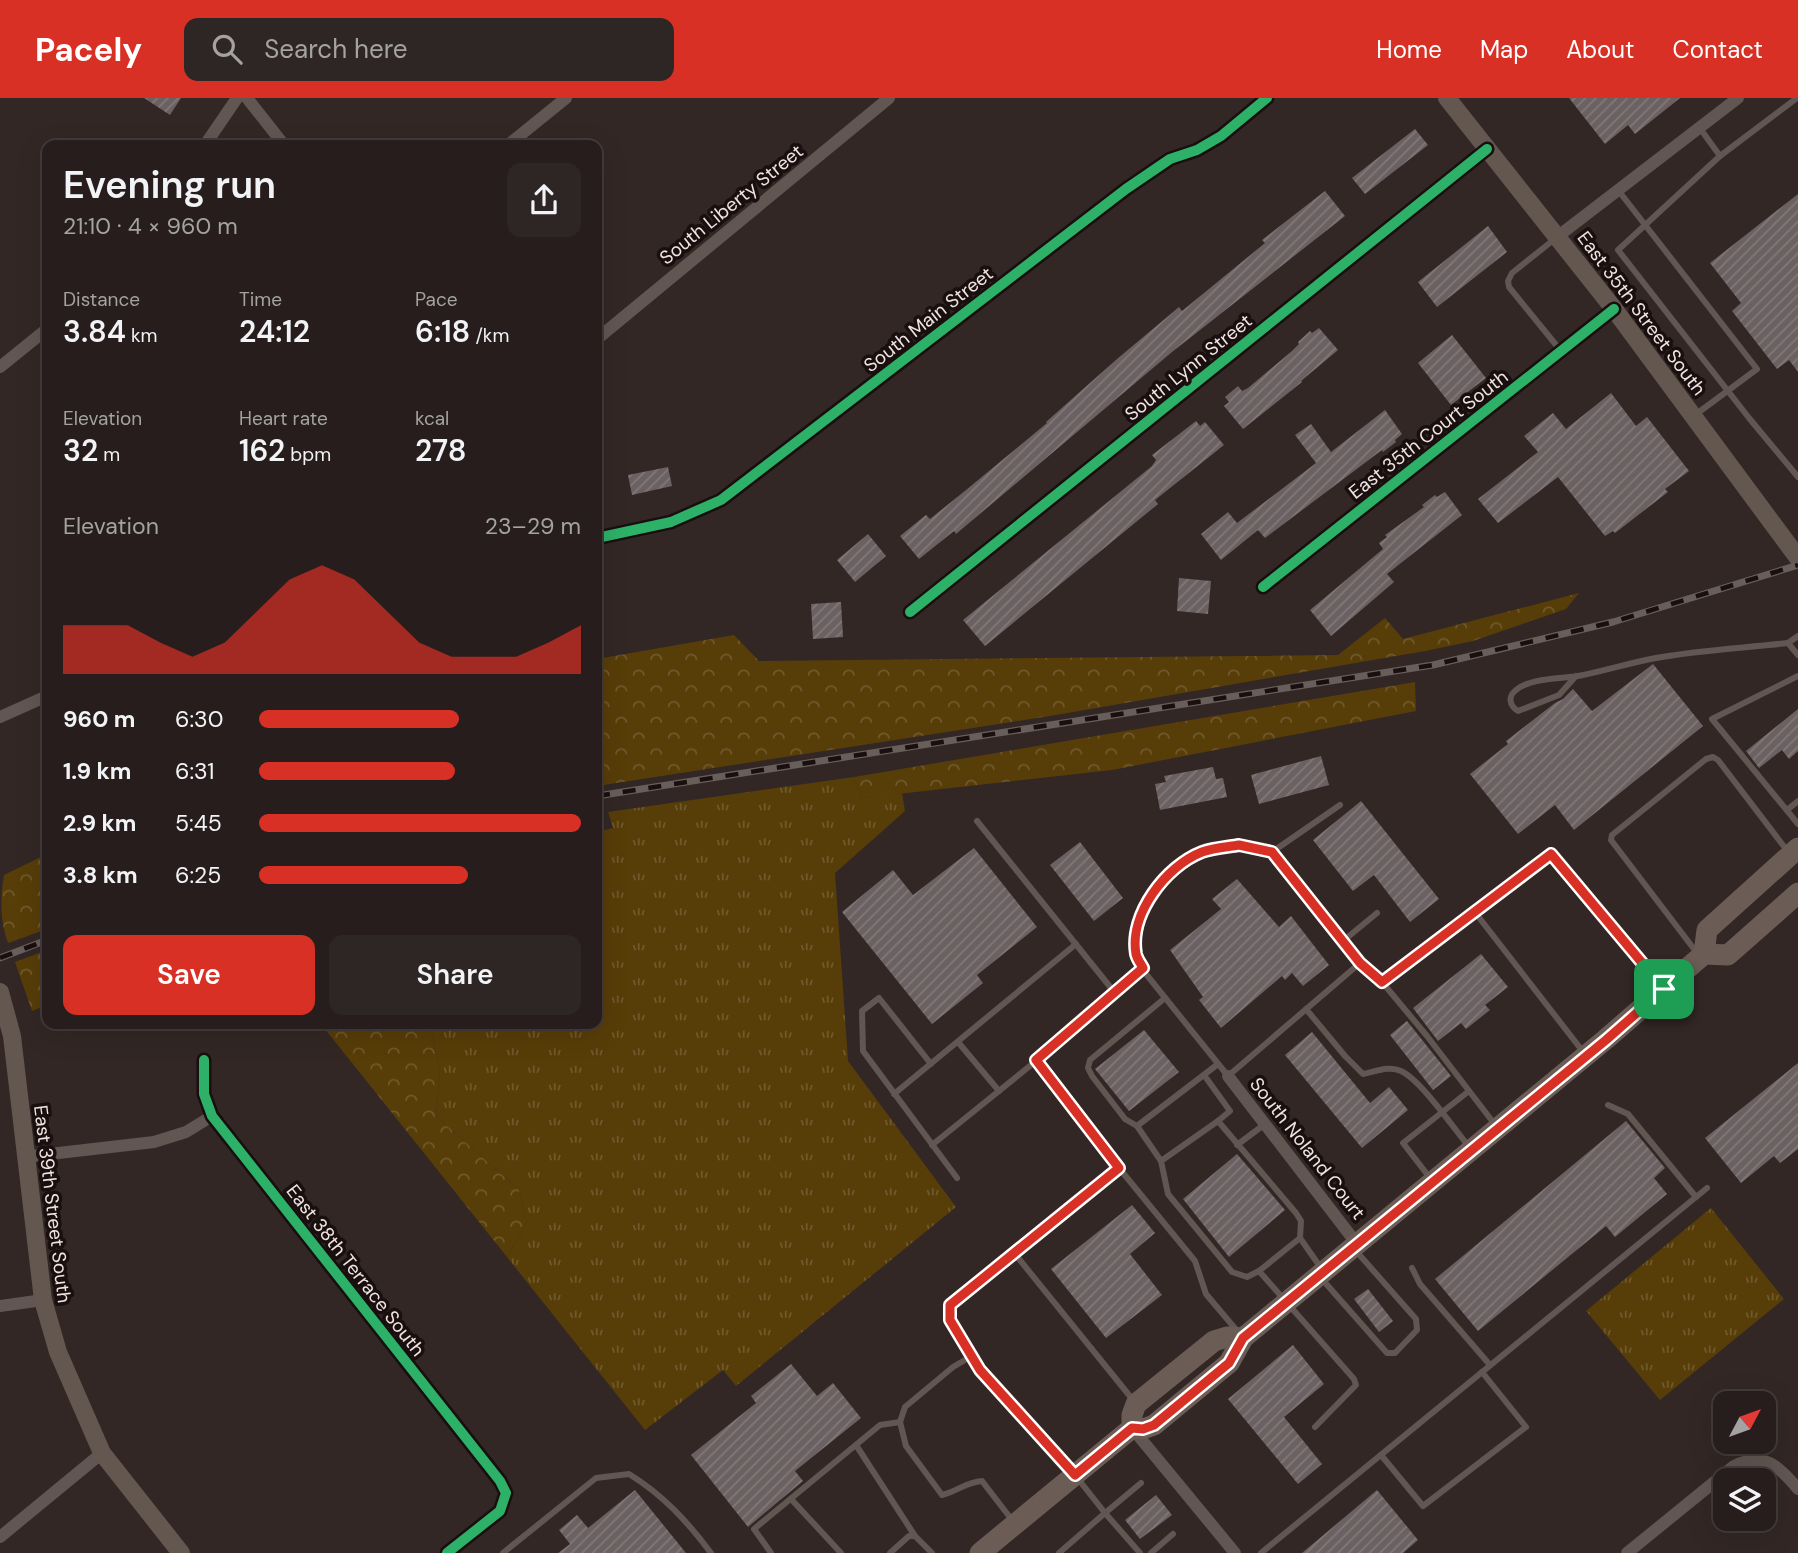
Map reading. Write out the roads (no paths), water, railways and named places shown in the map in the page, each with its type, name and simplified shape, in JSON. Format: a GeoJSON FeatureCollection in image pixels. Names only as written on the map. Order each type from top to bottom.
{"type":"FeatureCollection","features":[{"type":"Feature","properties":{"kind":"main road","name":"East 35th Street South"},"geometry":{"type":"LineString","coordinates":[[1447,98],[1614,309],[1798,558]]}},
{"type":"Feature","properties":{"kind":"main road"},"geometry":{"type":"LineString","coordinates":[[980,1553],[1132,1428],[1143,1429],[1165,1417],[1229,1363],[1243,1338],[1664,989],[1702,956],[1707,930],[1794,852]]}},
{"type":"Feature","properties":{"kind":"main road"},"geometry":{"type":"LineString","coordinates":[[1702,956],[1728,955],[1798,893]]}},
{"type":"Feature","properties":{"kind":"main road","name":"East 39th Street South"},"geometry":{"type":"LineString","coordinates":[[0,992],[12,1036],[24,1157],[43,1300],[58,1352],[102,1453],[181,1553]]}},
{"type":"Feature","properties":{"kind":"main road"},"geometry":{"type":"LineString","coordinates":[[1132,1428],[1132,1415],[1136,1404],[1214,1341],[1227,1337],[1243,1338]]}},
{"type":"Feature","properties":{"kind":"street"},"geometry":{"type":"LineString","coordinates":[[208,140],[237,98]]}},
{"type":"Feature","properties":{"kind":"street"},"geometry":{"type":"LineString","coordinates":[[247,98],[280,140]]}},
{"type":"Feature","properties":{"kind":"street"},"geometry":{"type":"LineString","coordinates":[[514,140],[566,98]]}},
{"type":"Feature","properties":{"kind":"street","name":"South Liberty Street"},"geometry":{"type":"LineString","coordinates":[[602,335],[889,98]]}},
{"type":"Feature","properties":{"kind":"street","name":"South Main Street"},"geometry":{"type":"LineString","coordinates":[[602,537],[671,522],[721,500],[1126,189],[1170,159],[1197,150],[1222,136],[1267,98]]}},
{"type":"Feature","properties":{"kind":"street"},"geometry":{"type":"LineString","coordinates":[[1557,237],[1738,98]]}},
{"type":"Feature","properties":{"kind":"street","name":"South Lynn Street"},"geometry":{"type":"LineString","coordinates":[[910,612],[1487,149]]}},
{"type":"Feature","properties":{"kind":"street","name":"East 35th Court South"},"geometry":{"type":"LineString","coordinates":[[1263,587],[1614,309]]}},
{"type":"Feature","properties":{"kind":"street"},"geometry":{"type":"LineString","coordinates":[[0,367],[42,334]]}},
{"type":"Feature","properties":{"kind":"street"},"geometry":{"type":"LineString","coordinates":[[0,717],[42,698]]}},
{"type":"Feature","properties":{"kind":"street","name":"East 38th Terrace South"},"geometry":{"type":"LineString","coordinates":[[204,1060],[204,1094],[212,1116],[500,1481],[506,1493],[500,1511],[447,1553]]}},
{"type":"Feature","properties":{"kind":"street","name":"South Noland Court"},"geometry":{"type":"LineString","coordinates":[[1228,1076],[1355,1246]]}},
{"type":"Feature","properties":{"kind":"street"},"geometry":{"type":"LineString","coordinates":[[24,1157],[154,1142],[186,1132],[212,1116]]}},
{"type":"Feature","properties":{"kind":"street"},"geometry":{"type":"LineString","coordinates":[[0,1306],[43,1300]]}},
{"type":"Feature","properties":{"kind":"street"},"geometry":{"type":"LineString","coordinates":[[1132,1428],[1235,1553]]}},
{"type":"Feature","properties":{"kind":"street"},"geometry":{"type":"LineString","coordinates":[[0,1537],[102,1453]]}},
{"type":"Feature","properties":{"kind":"street"},"geometry":{"type":"LineString","coordinates":[[1627,1553],[1734,1466],[1752,1459],[1761,1459],[1783,1471],[1798,1489]]}},
{"type":"Feature","properties":{"kind":"lane"},"geometry":{"type":"LineString","coordinates":[[1797,98],[1720,156],[1618,250],[1798,477]]}},
{"type":"Feature","properties":{"kind":"lane"},"geometry":{"type":"LineString","coordinates":[[1699,127],[1720,156]]}},
{"type":"Feature","properties":{"kind":"lane"},"geometry":{"type":"LineString","coordinates":[[1618,190],[1757,369],[1693,416]]}},
{"type":"Feature","properties":{"kind":"lane"},"geometry":{"type":"LineString","coordinates":[[1557,237],[1512,274],[1508,281],[1509,287],[1561,351]]}},
{"type":"Feature","properties":{"kind":"lane"},"geometry":{"type":"LineString","coordinates":[[1576,676],[1559,695],[1518,711],[1512,708],[1511,695],[1517,688],[1548,679],[1576,676],[1658,658],[1788,643],[1798,636]]}},
{"type":"Feature","properties":{"kind":"lane"},"geometry":{"type":"LineString","coordinates":[[1788,643],[1798,655]]}},
{"type":"Feature","properties":{"kind":"lane"},"geometry":{"type":"LineString","coordinates":[[1798,676],[1712,719],[1798,824]]}},
{"type":"Feature","properties":{"kind":"lane"},"geometry":{"type":"LineString","coordinates":[[1702,956],[1611,840],[1612,835],[1706,759],[1713,757],[1794,852]]}},
{"type":"Feature","properties":{"kind":"lane"},"geometry":{"type":"LineString","coordinates":[[1787,810],[1798,801]]}},
{"type":"Feature","properties":{"kind":"lane"},"geometry":{"type":"LineString","coordinates":[[1340,805],[1272,852],[1360,963],[1382,982],[1498,1129]]}},
{"type":"Feature","properties":{"kind":"lane"},"geometry":{"type":"LineString","coordinates":[[977,821],[1115,993]]}},
{"type":"Feature","properties":{"kind":"lane","name":"South Noland Court"},"geometry":{"type":"LineString","coordinates":[[1272,852],[1239,845],[1202,852],[1172,870],[1148,898],[1137,931],[1136,955],[1165,998],[1228,1076],[1360,963]]}},
{"type":"Feature","properties":{"kind":"lane"},"geometry":{"type":"LineString","coordinates":[[1382,982],[1551,854],[1664,989]]}},
{"type":"Feature","properties":{"kind":"lane"},"geometry":{"type":"LineString","coordinates":[[1474,911],[1586,1056]]}},
{"type":"Feature","properties":{"kind":"lane"},"geometry":{"type":"LineString","coordinates":[[1343,941],[1377,914]]}},
{"type":"Feature","properties":{"kind":"lane"},"geometry":{"type":"LineString","coordinates":[[894,1094],[1076,944]]}},
{"type":"Feature","properties":{"kind":"lane"},"geometry":{"type":"LineString","coordinates":[[932,1145],[1143,968]]}},
{"type":"Feature","properties":{"kind":"lane"},"geometry":{"type":"LineString","coordinates":[[931,1064],[879,998],[862,1011],[863,1051],[957,1178]]}},
{"type":"Feature","properties":{"kind":"lane"},"geometry":{"type":"LineString","coordinates":[[1165,998],[1090,1060],[1088,1068],[1092,1076],[1125,1119],[1137,1126],[1161,1161],[1168,1194],[1232,1272],[1247,1277],[1259,1271],[1300,1238]]}},
{"type":"Feature","properties":{"kind":"lane"},"geometry":{"type":"LineString","coordinates":[[1306,1009],[1363,1074],[1387,1069],[1400,1070],[1416,1082],[1471,1150]]}},
{"type":"Feature","properties":{"kind":"lane"},"geometry":{"type":"LineString","coordinates":[[958,1042],[999,1091]]}},
{"type":"Feature","properties":{"kind":"lane"},"geometry":{"type":"LineString","coordinates":[[1036,1060],[1195,1261],[1206,1294],[1243,1338]]}},
{"type":"Feature","properties":{"kind":"lane"},"geometry":{"type":"LineString","coordinates":[[1137,1126],[1218,1064]]}},
{"type":"Feature","properties":{"kind":"lane"},"geometry":{"type":"LineString","coordinates":[[1204,1075],[1230,1111]]}},
{"type":"Feature","properties":{"kind":"lane"},"geometry":{"type":"LineString","coordinates":[[1433,1182],[1403,1143],[1469,1091]]}},
{"type":"Feature","properties":{"kind":"lane"},"geometry":{"type":"LineString","coordinates":[[1161,1161],[1218,1121],[1245,1098]]}},
{"type":"Feature","properties":{"kind":"lane"},"geometry":{"type":"LineString","coordinates":[[1608,1105],[1628,1114],[1696,1196]]}},
{"type":"Feature","properties":{"kind":"lane"},"geometry":{"type":"LineString","coordinates":[[1218,1121],[1296,1213],[1301,1221],[1300,1238],[1321,1273],[1387,1353],[1395,1353],[1417,1331],[1416,1319],[1355,1246]]}},
{"type":"Feature","properties":{"kind":"lane"},"geometry":{"type":"LineString","coordinates":[[1237,1145],[1265,1124]]}},
{"type":"Feature","properties":{"kind":"lane"},"geometry":{"type":"LineString","coordinates":[[1119,1168],[950,1305],[950,1320],[970,1357],[1140,1553]]}},
{"type":"Feature","properties":{"kind":"lane"},"geometry":{"type":"LineString","coordinates":[[1261,1553],[1707,1188]]}},
{"type":"Feature","properties":{"kind":"lane"},"geometry":{"type":"LineString","coordinates":[[1015,1254],[1136,1404]]}},
{"type":"Feature","properties":{"kind":"lane"},"geometry":{"type":"LineString","coordinates":[[1412,1268],[1420,1284],[1490,1365]]}},
{"type":"Feature","properties":{"kind":"lane"},"geometry":{"type":"LineString","coordinates":[[1259,1271],[1354,1378],[1356,1385],[1315,1427]]}},
{"type":"Feature","properties":{"kind":"lane"},"geometry":{"type":"LineString","coordinates":[[970,1357],[953,1367],[905,1407],[900,1422],[906,1446],[942,1495],[957,1492],[969,1482],[982,1481],[1015,1524]]}},
{"type":"Feature","properties":{"kind":"lane"},"geometry":{"type":"LineString","coordinates":[[1381,1455],[1423,1506],[1526,1427],[1482,1372]]}},
{"type":"Feature","properties":{"kind":"lane"},"geometry":{"type":"LineString","coordinates":[[771,1553],[754,1530],[880,1426],[900,1422]]}},
{"type":"Feature","properties":{"kind":"lane"},"geometry":{"type":"LineString","coordinates":[[856,1445],[915,1535],[932,1553]]}},
{"type":"Feature","properties":{"kind":"lane"},"geometry":{"type":"LineString","coordinates":[[503,1553],[596,1478],[629,1474],[648,1486],[686,1519],[711,1553]]}},
{"type":"Feature","properties":{"kind":"lane"},"geometry":{"type":"LineString","coordinates":[[1059,1553],[1141,1483]]}},
{"type":"Feature","properties":{"kind":"lane"},"geometry":{"type":"LineString","coordinates":[[791,1499],[841,1553]]}},
{"type":"Feature","properties":{"kind":"lane"},"geometry":{"type":"LineString","coordinates":[[1151,1553],[1173,1534]]}},
{"type":"Feature","properties":{"kind":"lane"},"geometry":{"type":"LineString","coordinates":[[890,1553],[909,1536],[915,1535]]}},
{"type":"Feature","properties":{"kind":"railway"},"geometry":{"type":"LineString","coordinates":[[602,795],[1433,665],[1613,622],[1798,565]]}},
{"type":"Feature","properties":{"kind":"railway"},"geometry":{"type":"LineString","coordinates":[[0,958],[42,942]]}}]}
